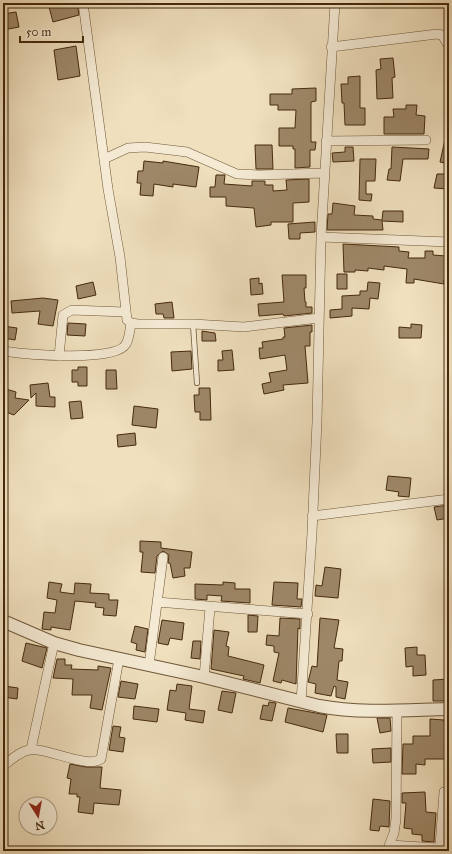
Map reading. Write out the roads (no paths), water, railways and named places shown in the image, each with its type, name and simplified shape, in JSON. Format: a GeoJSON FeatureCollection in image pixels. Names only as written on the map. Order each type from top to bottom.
{"type":"FeatureCollection","features":[{"type":"Feature","properties":{"kind":"street"},"geometry":{"type":"LineString","coordinates":[[83,3],[104,159],[120,257],[127,320],[131,323],[244,327],[319,318]]}},
{"type":"Feature","properties":{"kind":"street"},"geometry":{"type":"LineString","coordinates":[[301,702],[308,614],[317,422],[321,237],[324,173],[335,3]]}},
{"type":"Feature","properties":{"kind":"street"},"geometry":{"type":"LineString","coordinates":[[331,47],[438,34],[442,35],[449,46]]}},
{"type":"Feature","properties":{"kind":"street"},"geometry":{"type":"LineString","coordinates":[[326,141],[426,140]]}},
{"type":"Feature","properties":{"kind":"street"},"geometry":{"type":"LineString","coordinates":[[104,159],[128,148],[145,147],[187,152],[225,170],[248,175],[324,173]]}},
{"type":"Feature","properties":{"kind":"street"},"geometry":{"type":"LineString","coordinates":[[321,237],[449,242]]}},
{"type":"Feature","properties":{"kind":"street"},"geometry":{"type":"LineString","coordinates":[[59,356],[63,316],[72,310],[125,312]]}},
{"type":"Feature","properties":{"kind":"street"},"geometry":{"type":"LineString","coordinates":[[3,351],[59,356],[83,356],[112,353],[122,349],[126,345],[131,323]]}},
{"type":"Feature","properties":{"kind":"street"},"geometry":{"type":"LineString","coordinates":[[312,516],[449,499]]}},
{"type":"Feature","properties":{"kind":"street"},"geometry":{"type":"LineString","coordinates":[[149,665],[163,557]]}},
{"type":"Feature","properties":{"kind":"street"},"geometry":{"type":"LineString","coordinates":[[157,602],[210,608],[308,614]]}},
{"type":"Feature","properties":{"kind":"street"},"geometry":{"type":"LineString","coordinates":[[204,677],[210,608]]}},
{"type":"Feature","properties":{"kind":"street"},"geometry":{"type":"LineString","coordinates":[[3,621],[54,643],[336,709],[449,709]]}},
{"type":"Feature","properties":{"kind":"street"},"geometry":{"type":"LineString","coordinates":[[31,749],[54,643]]}},
{"type":"Feature","properties":{"kind":"street"},"geometry":{"type":"LineString","coordinates":[[3,766],[31,749],[83,761],[96,762],[101,759],[119,659]]}},
{"type":"Feature","properties":{"kind":"street"},"geometry":{"type":"LineString","coordinates":[[397,710],[396,819],[389,848],[438,849],[440,846],[443,792]]}},
{"type":"Feature","properties":{"kind":"lane"},"geometry":{"type":"LineString","coordinates":[[193,324],[197,383]]}}]}
